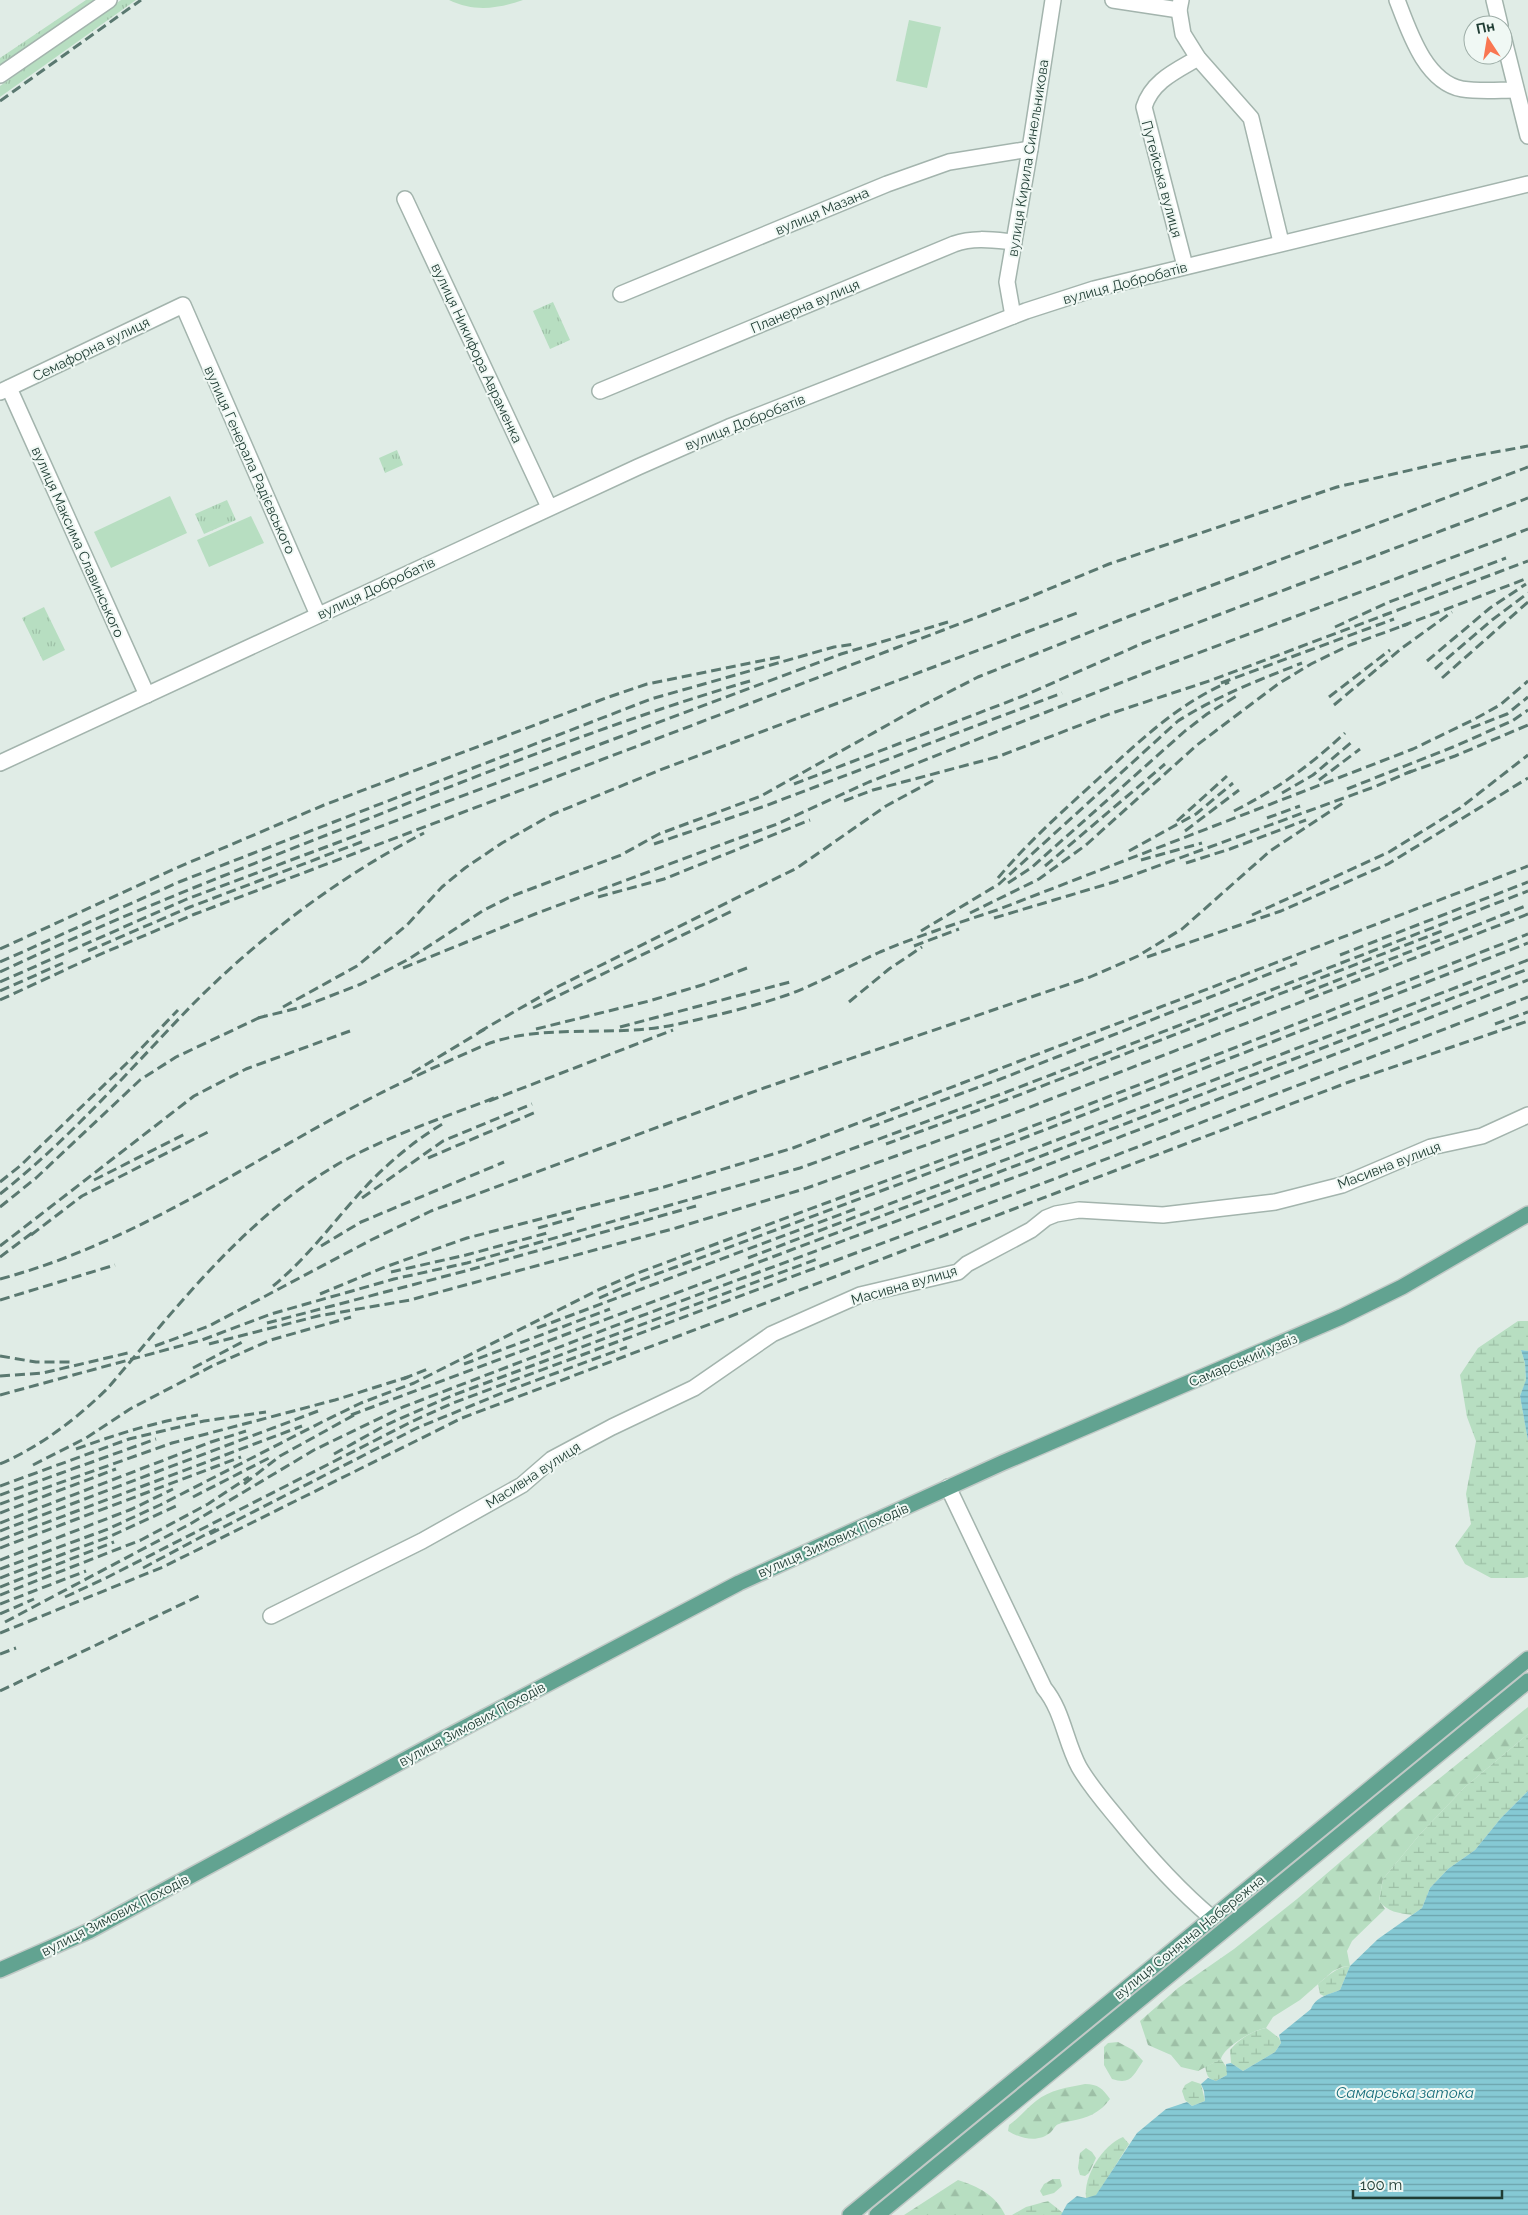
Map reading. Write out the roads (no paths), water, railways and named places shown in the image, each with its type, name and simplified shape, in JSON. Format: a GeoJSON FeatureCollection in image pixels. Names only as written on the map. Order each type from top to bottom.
{"type":"FeatureCollection","features":[{"type":"Feature","properties":{"kind":"main road","name":"Самарський узвіз"},"geometry":{"type":"LineString","coordinates":[[948,1488],[1341,1317],[1402,1287],[1528,1214]]}},
{"type":"Feature","properties":{"kind":"main road","name":"вулиця Зимових Походів"},"geometry":{"type":"LineString","coordinates":[[0,1970],[89,1931],[443,1739],[740,1583],[948,1488]]}},
{"type":"Feature","properties":{"kind":"main road","name":"вулиця Сонячна Набережна"},"geometry":{"type":"LineString","coordinates":[[850,2215],[1528,1659]]}},
{"type":"Feature","properties":{"kind":"main road","name":"вулиця Сонячна Набережна"},"geometry":{"type":"LineString","coordinates":[[877,2215],[1528,1681]]}},
{"type":"Feature","properties":{"kind":"street"},"geometry":{"type":"LineString","coordinates":[[0,75],[109,0]]}},
{"type":"Feature","properties":{"kind":"street","name":"вулиця Кирила Синельникова"},"geometry":{"type":"LineString","coordinates":[[1013,316],[1007,282],[1053,0]]}},
{"type":"Feature","properties":{"kind":"street"},"geometry":{"type":"LineString","coordinates":[[1113,0],[1180,5],[1183,34],[1198,58],[1251,118],[1281,242]]}},
{"type":"Feature","properties":{"kind":"street"},"geometry":{"type":"LineString","coordinates":[[1396,0],[1413,40],[1426,63],[1446,82],[1461,89],[1516,90]]}},
{"type":"Feature","properties":{"kind":"street"},"geometry":{"type":"LineString","coordinates":[[1494,0],[1498,15]]}},
{"type":"Feature","properties":{"kind":"street","name":"Путейська вулиця"},"geometry":{"type":"LineString","coordinates":[[1185,266],[1144,107],[1147,96],[1153,87],[1198,58]]}},
{"type":"Feature","properties":{"kind":"street"},"geometry":{"type":"LineString","coordinates":[[1510,65],[1528,136]]}},
{"type":"Feature","properties":{"kind":"street","name":"вулиця Мазана"},"geometry":{"type":"LineString","coordinates":[[621,294],[887,184],[949,162],[1030,149]]}},
{"type":"Feature","properties":{"kind":"street","name":"вулиця Добробатів"},"geometry":{"type":"LineString","coordinates":[[0,763],[549,507],[729,427],[1013,316],[1094,289],[1281,242],[1528,184]]}},
{"type":"Feature","properties":{"kind":"street","name":"вулиця Никифора Авраменка"},"geometry":{"type":"LineString","coordinates":[[405,199],[549,507]]}},
{"type":"Feature","properties":{"kind":"street","name":"Планерна вулиця"},"geometry":{"type":"LineString","coordinates":[[600,391],[954,244],[968,239],[1014,242]]}},
{"type":"Feature","properties":{"kind":"street","name":"Семафорна вулиця"},"geometry":{"type":"LineString","coordinates":[[4,390],[183,305]]}},
{"type":"Feature","properties":{"kind":"street","name":"вулиця Генерала Радієвського"},"geometry":{"type":"LineString","coordinates":[[183,305],[318,614]]}},
{"type":"Feature","properties":{"kind":"street","name":"вулиця Максима Славинського"},"geometry":{"type":"LineString","coordinates":[[4,390],[147,695]]}},
{"type":"Feature","properties":{"kind":"street","name":"Масивна вулиця"},"geometry":{"type":"LineString","coordinates":[[271,1616],[422,1541],[522,1485],[552,1459],[612,1427],[694,1388],[772,1334],[860,1295],[958,1272],[967,1264],[1031,1230],[1046,1218],[1056,1214],[1079,1210],[1163,1214],[1275,1202],[1342,1185],[1432,1147],[1482,1136],[1528,1115]]}},
{"type":"Feature","properties":{"kind":"street"},"geometry":{"type":"LineString","coordinates":[[948,1488],[1044,1688],[1058,1709],[1075,1759],[1087,1781],[1154,1864],[1185,1896],[1212,1918]]}},
{"type":"Feature","properties":{"kind":"water"},"geometry":{"type":"Polygon","coordinates":[[[1521,1350],[1528,1351],[1528,1441],[1520,1396],[1526,1380],[1525,1363],[1521,1350]]]}},
{"type":"Feature","properties":{"kind":"water","name":"Самарська затока"},"geometry":{"type":"Polygon","coordinates":[[[1528,1791],[1528,2215],[1061,2215],[1067,2204],[1077,2196],[1086,2198],[1096,2195],[1137,2133],[1166,2109],[1187,2102],[1192,2106],[1205,2101],[1201,2084],[1208,2078],[1216,2081],[1227,2075],[1226,2064],[1231,2063],[1243,2071],[1275,2052],[1281,2043],[1279,2035],[1311,2009],[1319,1999],[1340,1990],[1350,1966],[1378,1939],[1422,1908],[1430,1888],[1448,1869],[1475,1850],[1501,1818],[1528,1791]]]}},
{"type":"Feature","properties":{"kind":"railway"},"geometry":{"type":"LineString","coordinates":[[0,101],[141,0]]}},
{"type":"Feature","properties":{"kind":"railway"},"geometry":{"type":"LineString","coordinates":[[0,1000],[82,962],[195,914],[1025,599],[1109,564],[1337,487],[1463,458],[1528,446]]}},
{"type":"Feature","properties":{"kind":"railway"},"geometry":{"type":"LineString","coordinates":[[258,1018],[302,1007],[361,984],[409,959],[484,910],[512,896],[621,855],[659,834],[761,796],[916,709],[978,677],[1130,616],[1528,467]]}},
{"type":"Feature","properties":{"kind":"railway"},"geometry":{"type":"LineString","coordinates":[[794,784],[1023,696],[1141,644],[1528,498]]}},
{"type":"Feature","properties":{"kind":"railway"},"geometry":{"type":"LineString","coordinates":[[403,968],[535,914],[777,824],[869,782],[1153,670],[1528,529]]}},
{"type":"Feature","properties":{"kind":"railway"},"geometry":{"type":"LineString","coordinates":[[1335,627],[1389,602],[1506,558]]}},
{"type":"Feature","properties":{"kind":"railway"},"geometry":{"type":"LineString","coordinates":[[844,801],[873,790],[997,757],[1112,713],[1212,680],[1528,561]]}},
{"type":"Feature","properties":{"kind":"railway"},"geometry":{"type":"LineString","coordinates":[[1402,626],[1528,578]]}},
{"type":"Feature","properties":{"kind":"railway"},"geometry":{"type":"LineString","coordinates":[[1427,661],[1490,608],[1526,584]]}},
{"type":"Feature","properties":{"kind":"railway"},"geometry":{"type":"LineString","coordinates":[[1435,669],[1492,620],[1528,593]]}},
{"type":"Feature","properties":{"kind":"railway"},"geometry":{"type":"LineString","coordinates":[[1442,678],[1528,602]]}},
{"type":"Feature","properties":{"kind":"railway"},"geometry":{"type":"LineString","coordinates":[[1334,705],[1402,648],[1452,612]]}},
{"type":"Feature","properties":{"kind":"railway"},"geometry":{"type":"LineString","coordinates":[[283,1007],[357,966],[407,925],[442,887],[465,868],[502,843],[553,814],[660,770],[1077,613]]}},
{"type":"Feature","properties":{"kind":"railway"},"geometry":{"type":"LineString","coordinates":[[1221,683],[1394,619]]}},
{"type":"Feature","properties":{"kind":"railway"},"geometry":{"type":"LineString","coordinates":[[0,982],[187,899],[841,654],[948,622]]}},
{"type":"Feature","properties":{"kind":"railway"},"geometry":{"type":"LineString","coordinates":[[970,913],[1039,879],[1086,845],[1197,745],[1278,684],[1311,664],[1350,645],[1408,624]]}},
{"type":"Feature","properties":{"kind":"railway"},"geometry":{"type":"LineString","coordinates":[[0,962],[179,882],[651,699],[834,647],[854,644]]}},
{"type":"Feature","properties":{"kind":"railway"},"geometry":{"type":"LineString","coordinates":[[1329,697],[1390,650]]}},
{"type":"Feature","properties":{"kind":"railway"},"geometry":{"type":"LineString","coordinates":[[0,949],[174,869],[324,805],[606,698],[647,684],[780,657]]}},
{"type":"Feature","properties":{"kind":"railway"},"geometry":{"type":"LineString","coordinates":[[921,931],[999,884],[1178,721],[1223,696],[1302,663]]}},
{"type":"Feature","properties":{"kind":"railway"},"geometry":{"type":"LineString","coordinates":[[0,972],[193,888],[478,776],[658,710],[750,681]]}},
{"type":"Feature","properties":{"kind":"railway"},"geometry":{"type":"LineString","coordinates":[[0,1279],[50,1263],[98,1244],[145,1222],[373,1097],[480,1047],[503,1039],[552,1032],[629,1030],[678,1024],[787,995],[894,946],[997,910],[1413,749],[1500,705],[1528,681]]}},
{"type":"Feature","properties":{"kind":"railway"},"geometry":{"type":"LineString","coordinates":[[998,878],[1046,827],[1159,725],[1192,701],[1229,682]]}},
{"type":"Feature","properties":{"kind":"railway"},"geometry":{"type":"LineString","coordinates":[[654,844],[765,806],[1062,693]]}},
{"type":"Feature","properties":{"kind":"railway"},"geometry":{"type":"LineString","coordinates":[[1008,883],[1031,868],[1185,731],[1207,714],[1238,695]]}},
{"type":"Feature","properties":{"kind":"railway"},"geometry":{"type":"LineString","coordinates":[[1471,728],[1507,714],[1528,697]]}},
{"type":"Feature","properties":{"kind":"railway"},"geometry":{"type":"LineString","coordinates":[[1347,789],[1453,747],[1512,721],[1528,710]]}},
{"type":"Feature","properties":{"kind":"railway"},"geometry":{"type":"LineString","coordinates":[[1407,773],[1455,756],[1528,725]]}},
{"type":"Feature","properties":{"kind":"railway"},"geometry":{"type":"LineString","coordinates":[[1234,811],[1292,776],[1345,733]]}},
{"type":"Feature","properties":{"kind":"railway"},"geometry":{"type":"LineString","coordinates":[[1282,793],[1313,775],[1353,741]]}},
{"type":"Feature","properties":{"kind":"railway"},"geometry":{"type":"LineString","coordinates":[[1319,780],[1360,749]]}},
{"type":"Feature","properties":{"kind":"railway"},"geometry":{"type":"LineString","coordinates":[[1252,915],[1389,852],[1460,808],[1528,755]]}},
{"type":"Feature","properties":{"kind":"railway"},"geometry":{"type":"LineString","coordinates":[[1045,866],[1165,764]]}},
{"type":"Feature","properties":{"kind":"railway"},"geometry":{"type":"LineString","coordinates":[[994,918],[1114,882],[1374,787],[1412,771]]}},
{"type":"Feature","properties":{"kind":"railway"},"geometry":{"type":"LineString","coordinates":[[1177,821],[1227,776]]}},
{"type":"Feature","properties":{"kind":"railway"},"geometry":{"type":"LineString","coordinates":[[1147,957],[1281,911],[1388,864],[1528,778]]}},
{"type":"Feature","properties":{"kind":"railway"},"geometry":{"type":"LineString","coordinates":[[479,1032],[559,986],[797,868],[886,806],[936,779]]}},
{"type":"Feature","properties":{"kind":"railway"},"geometry":{"type":"LineString","coordinates":[[1129,851],[1196,814],[1233,783]]}},
{"type":"Feature","properties":{"kind":"railway"},"geometry":{"type":"LineString","coordinates":[[1185,831],[1239,790]]}},
{"type":"Feature","properties":{"kind":"railway"},"geometry":{"type":"LineString","coordinates":[[155,1346],[209,1326],[371,1240],[431,1211],[761,1089],[1090,977],[1138,956],[1182,929],[1270,851],[1346,801]]}},
{"type":"Feature","properties":{"kind":"railway"},"geometry":{"type":"LineString","coordinates":[[1267,818],[1300,806]]}},
{"type":"Feature","properties":{"kind":"railway"},"geometry":{"type":"LineString","coordinates":[[598,897],[664,879],[810,820]]}},
{"type":"Feature","properties":{"kind":"railway"},"geometry":{"type":"LineString","coordinates":[[1186,863],[1230,849],[1306,820]]}},
{"type":"Feature","properties":{"kind":"railway"},"geometry":{"type":"LineString","coordinates":[[0,1194],[51,1150],[194,1003],[274,931],[332,888],[424,833]]}},
{"type":"Feature","properties":{"kind":"railway"},"geometry":{"type":"LineString","coordinates":[[88,951],[190,907],[364,841]]}},
{"type":"Feature","properties":{"kind":"railway"},"geometry":{"type":"LineString","coordinates":[[1141,860],[1202,843]]}},
{"type":"Feature","properties":{"kind":"railway"},"geometry":{"type":"LineString","coordinates":[[320,1294],[385,1267],[467,1238],[664,1187],[793,1148],[1528,866]]}},
{"type":"Feature","properties":{"kind":"railway"},"geometry":{"type":"LineString","coordinates":[[1340,955],[1528,882]]}},
{"type":"Feature","properties":{"kind":"railway"},"geometry":{"type":"LineString","coordinates":[[0,1395],[202,1340],[271,1314],[394,1279],[467,1263],[800,1168],[1004,1093],[1528,891]]}},
{"type":"Feature","properties":{"kind":"railway"},"geometry":{"type":"LineString","coordinates":[[1305,993],[1528,905]]}},
{"type":"Feature","properties":{"kind":"railway"},"geometry":{"type":"LineString","coordinates":[[533,1008],[732,911]]}},
{"type":"Feature","properties":{"kind":"railway"},"geometry":{"type":"LineString","coordinates":[[209,1344],[318,1316],[410,1300],[676,1228],[807,1188],[1012,1114],[1528,914]]}},
{"type":"Feature","properties":{"kind":"railway"},"geometry":{"type":"LineString","coordinates":[[914,946],[959,929]]}},
{"type":"Feature","properties":{"kind":"railway"},"geometry":{"type":"LineString","coordinates":[[886,1144],[1006,1100],[1442,931]]}},
{"type":"Feature","properties":{"kind":"railway"},"geometry":{"type":"LineString","coordinates":[[0,1569],[108,1529],[160,1505],[361,1403],[414,1383],[598,1290],[635,1274],[1020,1131],[1528,934]]}},
{"type":"Feature","properties":{"kind":"railway"},"geometry":{"type":"LineString","coordinates":[[599,1298],[638,1281],[1021,1139],[1528,943]]}},
{"type":"Feature","properties":{"kind":"railway"},"geometry":{"type":"LineString","coordinates":[[849,1002],[889,969],[922,947]]}},
{"type":"Feature","properties":{"kind":"railway"},"geometry":{"type":"LineString","coordinates":[[748,1258],[1528,960]]}},
{"type":"Feature","properties":{"kind":"railway"},"geometry":{"type":"LineString","coordinates":[[0,991],[63,963]]}},
{"type":"Feature","properties":{"kind":"railway"},"geometry":{"type":"LineString","coordinates":[[870,1127],[998,1080],[1297,963]]}},
{"type":"Feature","properties":{"kind":"railway"},"geometry":{"type":"LineString","coordinates":[[536,1029],[649,1001],[702,985],[747,968]]}},
{"type":"Feature","properties":{"kind":"railway"},"geometry":{"type":"LineString","coordinates":[[351,1415],[1031,1160],[1528,969]]}},
{"type":"Feature","properties":{"kind":"railway"},"geometry":{"type":"LineString","coordinates":[[5,1622],[190,1524],[314,1450],[403,1407],[630,1320],[1034,1170],[1528,980]]}},
{"type":"Feature","properties":{"kind":"railway"},"geometry":{"type":"LineString","coordinates":[[620,1027],[790,982]]}},
{"type":"Feature","properties":{"kind":"railway"},"geometry":{"type":"LineString","coordinates":[[65,1597],[106,1578],[411,1422],[453,1403],[1041,1184],[1528,997]]}},
{"type":"Feature","properties":{"kind":"railway"},"geometry":{"type":"LineString","coordinates":[[0,1182],[20,1166],[127,1063],[178,1010]]}},
{"type":"Feature","properties":{"kind":"railway"},"geometry":{"type":"LineString","coordinates":[[1495,1024],[1528,1012]]}},
{"type":"Feature","properties":{"kind":"railway"},"geometry":{"type":"LineString","coordinates":[[0,1207],[36,1178],[140,1080],[176,1057],[265,1015]]}},
{"type":"Feature","properties":{"kind":"railway"},"geometry":{"type":"LineString","coordinates":[[0,1633],[163,1567],[462,1418],[1349,1082],[1528,1021]]}},
{"type":"Feature","properties":{"kind":"railway"},"geometry":{"type":"LineString","coordinates":[[412,1073],[485,1029]]}},
{"type":"Feature","properties":{"kind":"railway"},"geometry":{"type":"LineString","coordinates":[[489,1101],[673,1030]]}},
{"type":"Feature","properties":{"kind":"railway"},"geometry":{"type":"LineString","coordinates":[[0,1246],[194,1096],[246,1069],[350,1031]]}},
{"type":"Feature","properties":{"kind":"railway"},"geometry":{"type":"LineString","coordinates":[[0,1464],[43,1441],[70,1422],[95,1400],[107,1389],[217,1263],[247,1233],[311,1181],[347,1159],[383,1142],[494,1098]]}},
{"type":"Feature","properties":{"kind":"railway"},"geometry":{"type":"LineString","coordinates":[[362,1198],[443,1141],[532,1104]]}},
{"type":"Feature","properties":{"kind":"railway"},"geometry":{"type":"LineString","coordinates":[[428,1158],[536,1112]]}},
{"type":"Feature","properties":{"kind":"railway"},"geometry":{"type":"LineString","coordinates":[[273,1286],[300,1261],[380,1172],[415,1142],[444,1123]]}},
{"type":"Feature","properties":{"kind":"railway"},"geometry":{"type":"LineString","coordinates":[[31,1235],[82,1196],[208,1132]]}},
{"type":"Feature","properties":{"kind":"railway"},"geometry":{"type":"LineString","coordinates":[[94,1180],[185,1134]]}},
{"type":"Feature","properties":{"kind":"railway"},"geometry":{"type":"LineString","coordinates":[[321,1246],[361,1222],[504,1162]]}},
{"type":"Feature","properties":{"kind":"railway"},"geometry":{"type":"LineString","coordinates":[[267,1323],[469,1270],[696,1206]]}},
{"type":"Feature","properties":{"kind":"railway"},"geometry":{"type":"LineString","coordinates":[[537,1328],[855,1209]]}},
{"type":"Feature","properties":{"kind":"railway"},"geometry":{"type":"LineString","coordinates":[[538,1228],[574,1218]]}},
{"type":"Feature","properties":{"kind":"railway"},"geometry":{"type":"LineString","coordinates":[[0,1257],[36,1230]]}},
{"type":"Feature","properties":{"kind":"railway"},"geometry":{"type":"LineString","coordinates":[[391,1272],[466,1255],[551,1232]]}},
{"type":"Feature","properties":{"kind":"railway"},"geometry":{"type":"LineString","coordinates":[[334,1454],[386,1425],[451,1396],[820,1258]]}},
{"type":"Feature","properties":{"kind":"railway"},"geometry":{"type":"LineString","coordinates":[[0,1300],[115,1265]]}},
{"type":"Feature","properties":{"kind":"railway"},"geometry":{"type":"LineString","coordinates":[[464,1364],[610,1309]]}},
{"type":"Feature","properties":{"kind":"railway"},"geometry":{"type":"LineString","coordinates":[[33,1465],[86,1438],[130,1409],[214,1365],[271,1340],[351,1317]]}},
{"type":"Feature","properties":{"kind":"railway"},"geometry":{"type":"LineString","coordinates":[[193,1368],[246,1340]]}},
{"type":"Feature","properties":{"kind":"railway"},"geometry":{"type":"LineString","coordinates":[[210,1534],[417,1428],[507,1391],[627,1347]]}},
{"type":"Feature","properties":{"kind":"railway"},"geometry":{"type":"LineString","coordinates":[[0,1376],[43,1373],[132,1352]]}},
{"type":"Feature","properties":{"kind":"railway"},"geometry":{"type":"LineString","coordinates":[[0,1356],[36,1362],[72,1362]]}},
{"type":"Feature","properties":{"kind":"railway"},"geometry":{"type":"LineString","coordinates":[[403,1379],[430,1368]]}},
{"type":"Feature","properties":{"kind":"railway"},"geometry":{"type":"LineString","coordinates":[[0,1504],[172,1443],[335,1400],[408,1377]]}},
{"type":"Feature","properties":{"kind":"railway"},"geometry":{"type":"LineString","coordinates":[[0,1531],[318,1411]]}},
{"type":"Feature","properties":{"kind":"railway"},"geometry":{"type":"LineString","coordinates":[[0,1486],[129,1439],[204,1421],[266,1412]]}},
{"type":"Feature","properties":{"kind":"railway"},"geometry":{"type":"LineString","coordinates":[[244,1484],[280,1456],[356,1414]]}},
{"type":"Feature","properties":{"kind":"railway"},"geometry":{"type":"LineString","coordinates":[[76,1449],[136,1429],[198,1415]]}},
{"type":"Feature","properties":{"kind":"railway"},"geometry":{"type":"LineString","coordinates":[[0,1540],[302,1426]]}},
{"type":"Feature","properties":{"kind":"railway"},"geometry":{"type":"LineString","coordinates":[[0,1523],[211,1442],[246,1431]]}},
{"type":"Feature","properties":{"kind":"railway"},"geometry":{"type":"LineString","coordinates":[[0,1495],[156,1439]]}},
{"type":"Feature","properties":{"kind":"railway"},"geometry":{"type":"LineString","coordinates":[[0,1548],[241,1457]]}},
{"type":"Feature","properties":{"kind":"railway"},"geometry":{"type":"LineString","coordinates":[[193,1497],[271,1457]]}},
{"type":"Feature","properties":{"kind":"railway"},"geometry":{"type":"LineString","coordinates":[[0,1513],[116,1469]]}},
{"type":"Feature","properties":{"kind":"railway"},"geometry":{"type":"LineString","coordinates":[[0,1595],[141,1540],[208,1504],[249,1477]]}},
{"type":"Feature","properties":{"kind":"railway"},"geometry":{"type":"LineString","coordinates":[[0,1560],[132,1509],[173,1489]]}},
{"type":"Feature","properties":{"kind":"railway"},"geometry":{"type":"LineString","coordinates":[[0,1578],[111,1536],[176,1506]]}},
{"type":"Feature","properties":{"kind":"railway"},"geometry":{"type":"LineString","coordinates":[[143,1568],[216,1529]]}},
{"type":"Feature","properties":{"kind":"railway"},"geometry":{"type":"LineString","coordinates":[[0,1587],[114,1542]]}},
{"type":"Feature","properties":{"kind":"railway"},"geometry":{"type":"LineString","coordinates":[[0,1604],[86,1571]]}},
{"type":"Feature","properties":{"kind":"railway"},"geometry":{"type":"LineString","coordinates":[[0,1691],[201,1595]]}},
{"type":"Feature","properties":{"kind":"railway"},"geometry":{"type":"LineString","coordinates":[[0,1614],[34,1599]]}},
{"type":"Feature","properties":{"kind":"railway"},"geometry":{"type":"LineString","coordinates":[[0,1654],[16,1648]]}}]}
